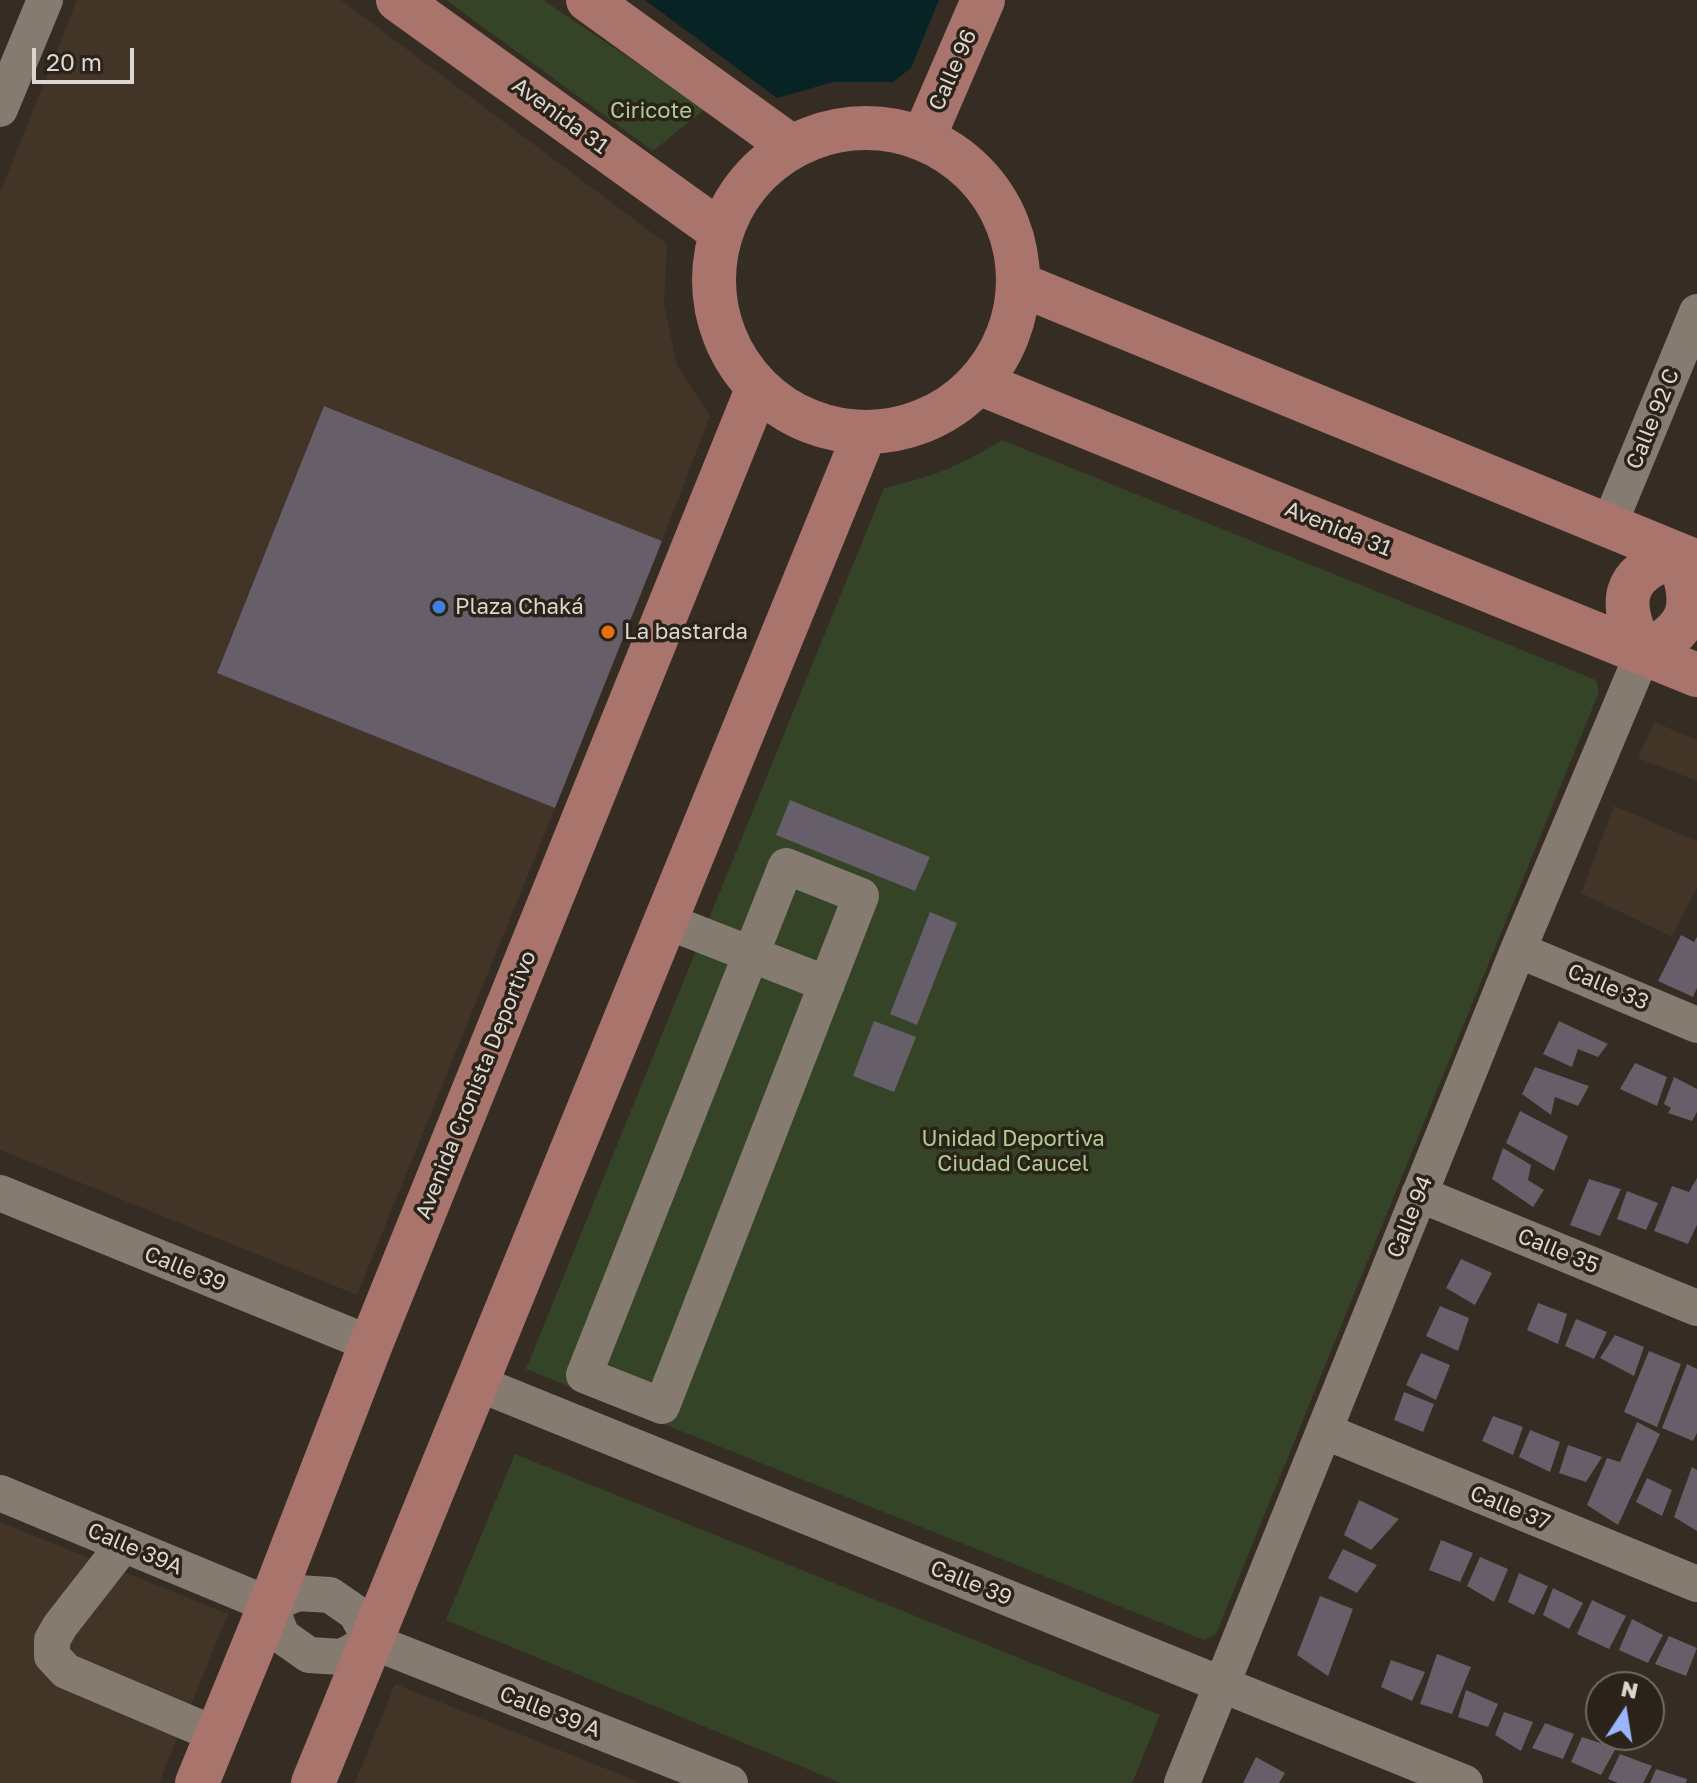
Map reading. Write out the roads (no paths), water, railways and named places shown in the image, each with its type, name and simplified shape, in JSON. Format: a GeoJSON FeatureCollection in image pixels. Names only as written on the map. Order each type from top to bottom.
{"type":"FeatureCollection","features":[{"type":"Feature","properties":{"kind":"main road","name":"Avenida 31"},"geometry":{"type":"LineString","coordinates":[[398,0],[721,232]]}},
{"type":"Feature","properties":{"kind":"main road"},"geometry":{"type":"LineString","coordinates":[[588,0],[792,147]]}},
{"type":"Feature","properties":{"kind":"main road","name":"Calle 96"},"geometry":{"type":"LineString","coordinates":[[923,139],[983,0]]}},
{"type":"Feature","properties":{"kind":"main road"},"geometry":{"type":"LineString","coordinates":[[879,129],[923,139],[961,161],[992,194],[1012,233],[1019,284],[1016,313],[1004,347],[979,383],[951,407],[910,426],[865,433],[826,427],[789,412],[758,387],[733,354],[717,314],[713,273],[721,232],[737,198],[762,169],[792,147],[834,132],[879,129]]}},
{"type":"Feature","properties":{"kind":"main road"},"geometry":{"type":"LineString","coordinates":[[1019,284],[1688,558]]}},
{"type":"Feature","properties":{"kind":"main road","name":"Avenida 31"},"geometry":{"type":"LineString","coordinates":[[979,383],[1697,675]]}},
{"type":"Feature","properties":{"kind":"main road","name":"Avenida Cronista Deportivo"},"geometry":{"type":"LineString","coordinates":[[197,1783],[758,387]]}},
{"type":"Feature","properties":{"kind":"main road"},"geometry":{"type":"LineString","coordinates":[[313,1783],[865,433]]}},
{"type":"Feature","properties":{"kind":"main road"},"geometry":{"type":"LineString","coordinates":[[1688,558],[1695,595],[1690,617],[1681,631],[1643,653],[1626,609],[1630,589],[1640,573],[1656,562],[1688,558]]}},
{"type":"Feature","properties":{"kind":"street"},"geometry":{"type":"LineString","coordinates":[[0,109],[45,0]]}},
{"type":"Feature","properties":{"kind":"street","name":"Calle 92 C"},"geometry":{"type":"LineString","coordinates":[[1609,525],[1697,312]]}},
{"type":"Feature","properties":{"kind":"street","name":"Calle 94"},"geometry":{"type":"LineString","coordinates":[[1182,1783],[1518,950],[1643,653]]}},
{"type":"Feature","properties":{"kind":"street"},"geometry":{"type":"LineString","coordinates":[[786,866],[861,896],[827,984],[662,1406],[584,1375],[786,866]]}},
{"type":"Feature","properties":{"kind":"street"},"geometry":{"type":"LineString","coordinates":[[666,921],[827,984]]}},
{"type":"Feature","properties":{"kind":"street","name":"Calle 33"},"geometry":{"type":"LineString","coordinates":[[1518,950],[1697,1025]]}},
{"type":"Feature","properties":{"kind":"street","name":"Calle 39"},"geometry":{"type":"LineString","coordinates":[[0,1193],[371,1344]]}},
{"type":"Feature","properties":{"kind":"street","name":"Calle 35"},"geometry":{"type":"LineString","coordinates":[[1419,1194],[1697,1308]]}},
{"type":"Feature","properties":{"kind":"street","name":"Calle 39"},"geometry":{"type":"LineString","coordinates":[[477,1383],[1465,1783]]}},
{"type":"Feature","properties":{"kind":"street","name":"Calle 37"},"geometry":{"type":"LineString","coordinates":[[1324,1431],[1697,1584]]}},
{"type":"Feature","properties":{"kind":"street","name":"Calle 39A"},"geometry":{"type":"LineString","coordinates":[[0,1493],[270,1605]]}},
{"type":"Feature","properties":{"kind":"street"},"geometry":{"type":"LineString","coordinates":[[124,1544],[60,1626],[52,1640],[52,1656],[66,1671],[217,1735]]}},
{"type":"Feature","properties":{"kind":"street"},"geometry":{"type":"LineString","coordinates":[[298,1593],[330,1595],[356,1613],[371,1641],[342,1657],[309,1655],[282,1636],[270,1605],[298,1593]]}},
{"type":"Feature","properties":{"kind":"street","name":"Calle 39 A"},"geometry":{"type":"LineString","coordinates":[[371,1641],[669,1772],[730,1783]]}},
{"type":"Feature","properties":{"kind":"water"},"geometry":{"type":"Polygon","coordinates":[[[645,0],[939,0],[911,68],[893,82],[833,82],[777,98],[645,0]]]}},
{"type":"Feature","properties":{"kind":"place","name":"Plaza Chaká"},"geometry":{"type":"Point","coordinates":[439,607]}},
{"type":"Feature","properties":{"kind":"place","name":"La bastarda"},"geometry":{"type":"Point","coordinates":[608,632]}},
{"type":"Feature","properties":{"kind":"park label","name":"Ciricote"},"geometry":{"type":"Point","coordinates":[651,111]}},
{"type":"Feature","properties":{"kind":"park label","name":"Unidad Deportiva Ciudad Caucel"},"geometry":{"type":"Point","coordinates":[1013,1152]}}]}
